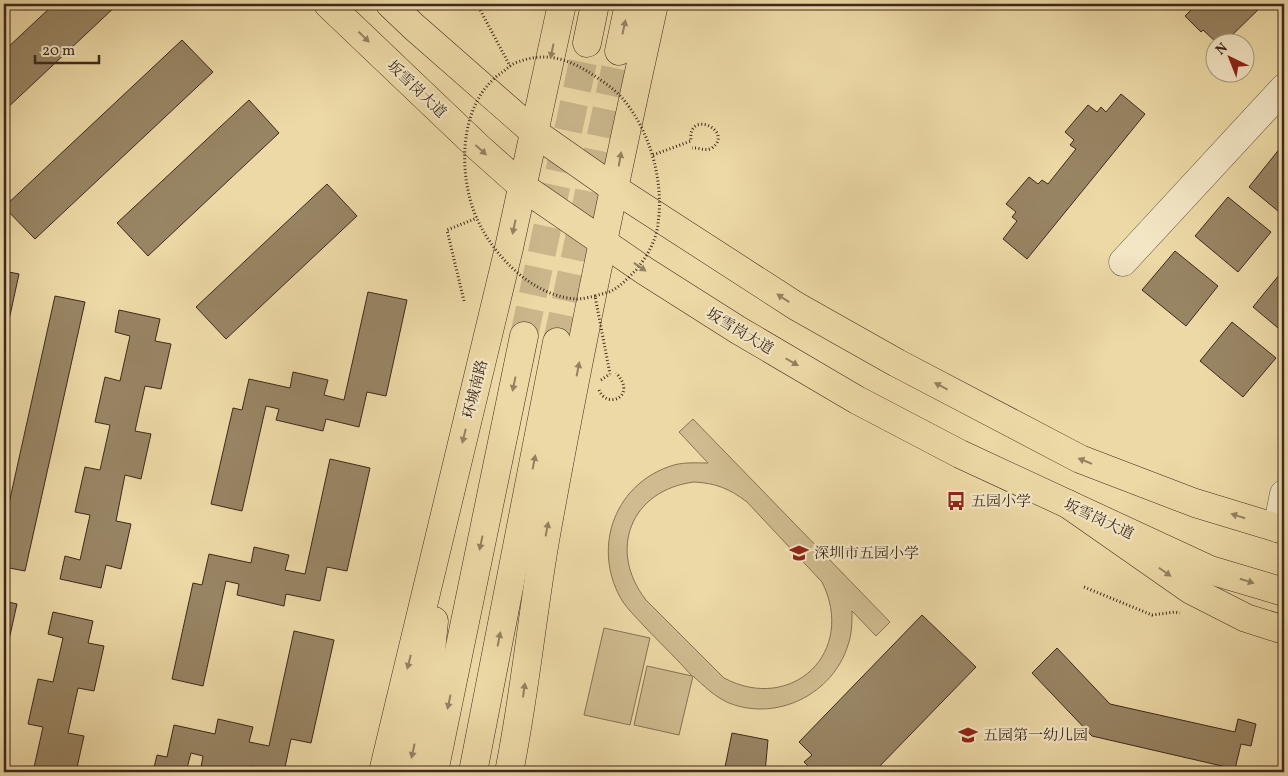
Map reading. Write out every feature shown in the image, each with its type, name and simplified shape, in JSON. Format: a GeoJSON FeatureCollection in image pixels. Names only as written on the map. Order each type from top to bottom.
{"type":"FeatureCollection","features":[{"type":"Feature","properties":{"kind":"main road","name":"坂雪岗大道"},"geometry":{"type":"LineString","coordinates":[[328,4],[476,146],[523,187],[738,330],[857,400],[960,454],[1210,570],[1284,592]]}},
{"type":"Feature","properties":{"kind":"main road"},"geometry":{"type":"LineString","coordinates":[[390,4],[535,133],[615,189],[796,306],[897,363],[1080,459],[1195,503],[1280,529]]}},
{"type":"Feature","properties":{"kind":"main road","name":"环城南路"},"geometry":{"type":"LineString","coordinates":[[383,772],[523,187],[562,4]]}},
{"type":"Feature","properties":{"kind":"main road"},"geometry":{"type":"LineString","coordinates":[[587,43],[595,4]]}},
{"type":"Feature","properties":{"kind":"main road"},"geometry":{"type":"LineString","coordinates":[[620,51],[629,4]]}},
{"type":"Feature","properties":{"kind":"main road"},"geometry":{"type":"LineString","coordinates":[[510,772],[546,538],[625,132],[654,4]]}},
{"type":"Feature","properties":{"kind":"main road"},"geometry":{"type":"LineString","coordinates":[[434,772],[524,336]]}},
{"type":"Feature","properties":{"kind":"main road"},"geometry":{"type":"LineString","coordinates":[[473,772],[557,342]]}},
{"type":"Feature","properties":{"kind":"main road"},"geometry":{"type":"LineString","coordinates":[[1068,504],[1191,590],[1246,618],[1284,630]]}},
{"type":"Feature","properties":{"kind":"main road"},"geometry":{"type":"LineString","coordinates":[[409,772],[428,683],[446,512]]}},
{"type":"Feature","properties":{"kind":"main road"},"geometry":{"type":"LineString","coordinates":[[504,772],[520,716]]}},
{"type":"Feature","properties":{"kind":"lane"},"geometry":{"type":"LineString","coordinates":[[1123,262],[1284,88]]}},
{"type":"Feature","properties":{"kind":"lane"},"geometry":{"type":"LineString","coordinates":[[1280,529],[1284,494]]}},
{"type":"Feature","properties":{"kind":"path"},"geometry":{"type":"LineString","coordinates":[[477,4],[510,66]]}},
{"type":"Feature","properties":{"kind":"path"},"geometry":{"type":"LineString","coordinates":[[538,57],[558,58],[574,64],[600,79],[622,98],[643,129],[652,155],[660,199],[657,232],[647,256],[628,279],[613,290],[578,299],[559,296],[545,291],[516,272],[503,258],[477,218],[466,181],[465,148],[468,128],[472,112],[480,94],[510,66],[538,57]]}},
{"type":"Feature","properties":{"kind":"path"},"geometry":{"type":"LineString","coordinates":[[652,155],[692,140],[692,132],[695,127],[701,124],[713,127],[717,138],[715,144],[706,150],[692,148]]}},
{"type":"Feature","properties":{"kind":"path"},"geometry":{"type":"LineString","coordinates":[[464,301],[447,230],[477,218]]}},
{"type":"Feature","properties":{"kind":"path"},"geometry":{"type":"LineString","coordinates":[[595,296],[610,374],[602,378],[599,383],[598,389],[604,398],[615,400],[623,392],[623,381],[616,373]]}},
{"type":"Feature","properties":{"kind":"path"},"geometry":{"type":"LineString","coordinates":[[1084,586],[1152,615]]}},
{"type":"Feature","properties":{"kind":"shaded area"},"geometry":{"type":"Polygon","coordinates":[[[693,419],[890,622],[876,636],[852,611],[851,632],[841,662],[830,677],[816,690],[801,700],[784,706],[766,709],[747,708],[729,703],[714,694],[693,676],[679,735],[634,725],[647,666],[692,676],[622,601],[612,577],[608,557],[609,537],[615,518],[624,501],[637,485],[654,473],[674,465],[708,463],[679,432],[693,419]],[[694,482],[672,487],[654,497],[641,510],[632,525],[627,543],[628,562],[634,581],[646,600],[724,678],[749,687],[773,688],[794,682],[812,670],[824,653],[831,632],[831,608],[822,582],[747,502],[722,487],[694,482]]]}},
{"type":"Feature","properties":{"kind":"shaded area"},"geometry":{"type":"Polygon","coordinates":[[[604,628],[650,638],[630,725],[584,715],[604,628]]]}},
{"type":"Feature","properties":{"kind":"building"},"geometry":{"type":"Polygon","coordinates":[[[54,4],[118,4],[4,111],[4,51],[54,4]]]}},
{"type":"Feature","properties":{"kind":"building"},"geometry":{"type":"Polygon","coordinates":[[[1197,4],[1264,4],[1235,32],[1206,33],[1203,30],[1201,32],[1185,16],[1197,4]]]}},
{"type":"Feature","properties":{"kind":"building"},"geometry":{"type":"Polygon","coordinates":[[[182,40],[213,72],[35,239],[4,207],[182,40]]]}},
{"type":"Feature","properties":{"kind":"building"},"geometry":{"type":"Polygon","coordinates":[[[1121,94],[1145,114],[1027,259],[1003,239],[1017,221],[1012,217],[1016,212],[1006,204],[1029,177],[1038,184],[1042,180],[1048,184],[1076,149],[1070,145],[1074,140],[1065,132],[1088,105],[1097,112],[1101,107],[1106,112],[1121,94]]]}},
{"type":"Feature","properties":{"kind":"building"},"geometry":{"type":"Polygon","coordinates":[[[249,100],[279,133],[148,256],[117,223],[249,100]]]}},
{"type":"Feature","properties":{"kind":"building"},"geometry":{"type":"Polygon","coordinates":[[[1281,147],[1284,150],[1284,216],[1249,187],[1281,147]]]}},
{"type":"Feature","properties":{"kind":"building"},"geometry":{"type":"Polygon","coordinates":[[[327,184],[357,216],[226,339],[196,307],[327,184]]]}},
{"type":"Feature","properties":{"kind":"building"},"geometry":{"type":"Polygon","coordinates":[[[1228,197],[1271,232],[1238,272],[1195,236],[1228,197]]]}},
{"type":"Feature","properties":{"kind":"building"},"geometry":{"type":"Polygon","coordinates":[[[1175,251],[1218,286],[1186,326],[1142,290],[1175,251]]]}},
{"type":"Feature","properties":{"kind":"building"},"geometry":{"type":"Polygon","coordinates":[[[1284,269],[1284,333],[1253,307],[1284,269]]]}},
{"type":"Feature","properties":{"kind":"building"},"geometry":{"type":"Polygon","coordinates":[[[4,271],[19,274],[4,343],[4,271]]]}},
{"type":"Feature","properties":{"kind":"building"},"geometry":{"type":"Polygon","coordinates":[[[368,292],[407,300],[386,396],[367,392],[359,427],[326,419],[323,431],[276,420],[279,409],[266,406],[242,511],[211,504],[233,408],[242,410],[249,379],[290,388],[293,372],[328,380],[324,395],[344,400],[368,292]]]}},
{"type":"Feature","properties":{"kind":"building"},"geometry":{"type":"Polygon","coordinates":[[[55,296],[85,302],[25,571],[4,567],[4,526],[55,296]]]}},
{"type":"Feature","properties":{"kind":"building"},"geometry":{"type":"Polygon","coordinates":[[[119,310],[160,319],[155,341],[171,344],[161,389],[145,386],[135,431],[151,434],[141,479],[125,475],[116,521],[131,524],[121,569],[106,565],[101,588],[60,579],[65,556],[80,560],[90,515],[75,512],[85,467],[100,470],[110,425],[95,422],[105,377],[120,381],[130,336],[115,332],[119,310]]]}},
{"type":"Feature","properties":{"kind":"building"},"geometry":{"type":"Polygon","coordinates":[[[1232,322],[1276,358],[1243,397],[1200,361],[1232,322]]]}},
{"type":"Feature","properties":{"kind":"building"},"geometry":{"type":"Polygon","coordinates":[[[330,459],[370,468],[347,571],[327,567],[320,601],[286,594],[284,606],[237,595],[239,584],[226,581],[203,686],[172,679],[193,583],[202,585],[209,554],[251,563],[254,547],[289,555],[285,570],[305,574],[330,459]]]}},
{"type":"Feature","properties":{"kind":"building"},"geometry":{"type":"Polygon","coordinates":[[[4,601],[17,604],[4,662],[4,601]]]}},
{"type":"Feature","properties":{"kind":"building"},"geometry":{"type":"Polygon","coordinates":[[[53,612],[93,621],[88,643],[104,646],[94,691],[78,688],[68,733],[84,736],[76,772],[33,772],[43,727],[28,724],[38,679],[53,682],[63,638],[48,634],[53,612]]]}},
{"type":"Feature","properties":{"kind":"building"},"geometry":{"type":"Polygon","coordinates":[[[922,615],[976,667],[874,772],[814,772],[804,762],[812,755],[799,742],[922,615]]]}},
{"type":"Feature","properties":{"kind":"building"},"geometry":{"type":"Polygon","coordinates":[[[294,631],[334,640],[311,743],[291,739],[284,772],[250,766],[249,772],[224,772],[201,767],[203,756],[191,753],[186,772],[153,772],[157,755],[167,757],[174,725],[215,734],[218,719],[253,727],[249,742],[269,746],[294,631]]]}},
{"type":"Feature","properties":{"kind":"building"},"geometry":{"type":"Polygon","coordinates":[[[1057,648],[1110,704],[1235,732],[1238,719],[1256,724],[1251,746],[1241,744],[1235,769],[1092,736],[1032,673],[1057,648]]]}},
{"type":"Feature","properties":{"kind":"building"},"geometry":{"type":"Polygon","coordinates":[[[732,733],[768,740],[765,772],[724,772],[732,733]]]}},
{"type":"Feature","properties":{"kind":"building"},"geometry":{"type":"Polygon","coordinates":[[[590,768],[608,772],[589,772],[590,768]]]}},
{"type":"Feature","properties":{"kind":"building"},"geometry":{"type":"Polygon","coordinates":[[[18,769],[33,772],[17,772],[18,769]]]}},
{"type":"Feature","properties":{"kind":"tunnel"},"geometry":{"type":"LineString","coordinates":[[524,336],[587,43]]}},
{"type":"Feature","properties":{"kind":"tunnel"},"geometry":{"type":"LineString","coordinates":[[557,342],[619,51]]}},
{"type":"Feature","properties":{"kind":"place","name":"五园小学"},"geometry":{"type":"Point","coordinates":[956,501]}},
{"type":"Feature","properties":{"kind":"place","name":"深圳市五园小学"},"geometry":{"type":"Point","coordinates":[799,553]}},
{"type":"Feature","properties":{"kind":"place","name":"五园第一幼儿园"},"geometry":{"type":"Point","coordinates":[968,735]}}]}
